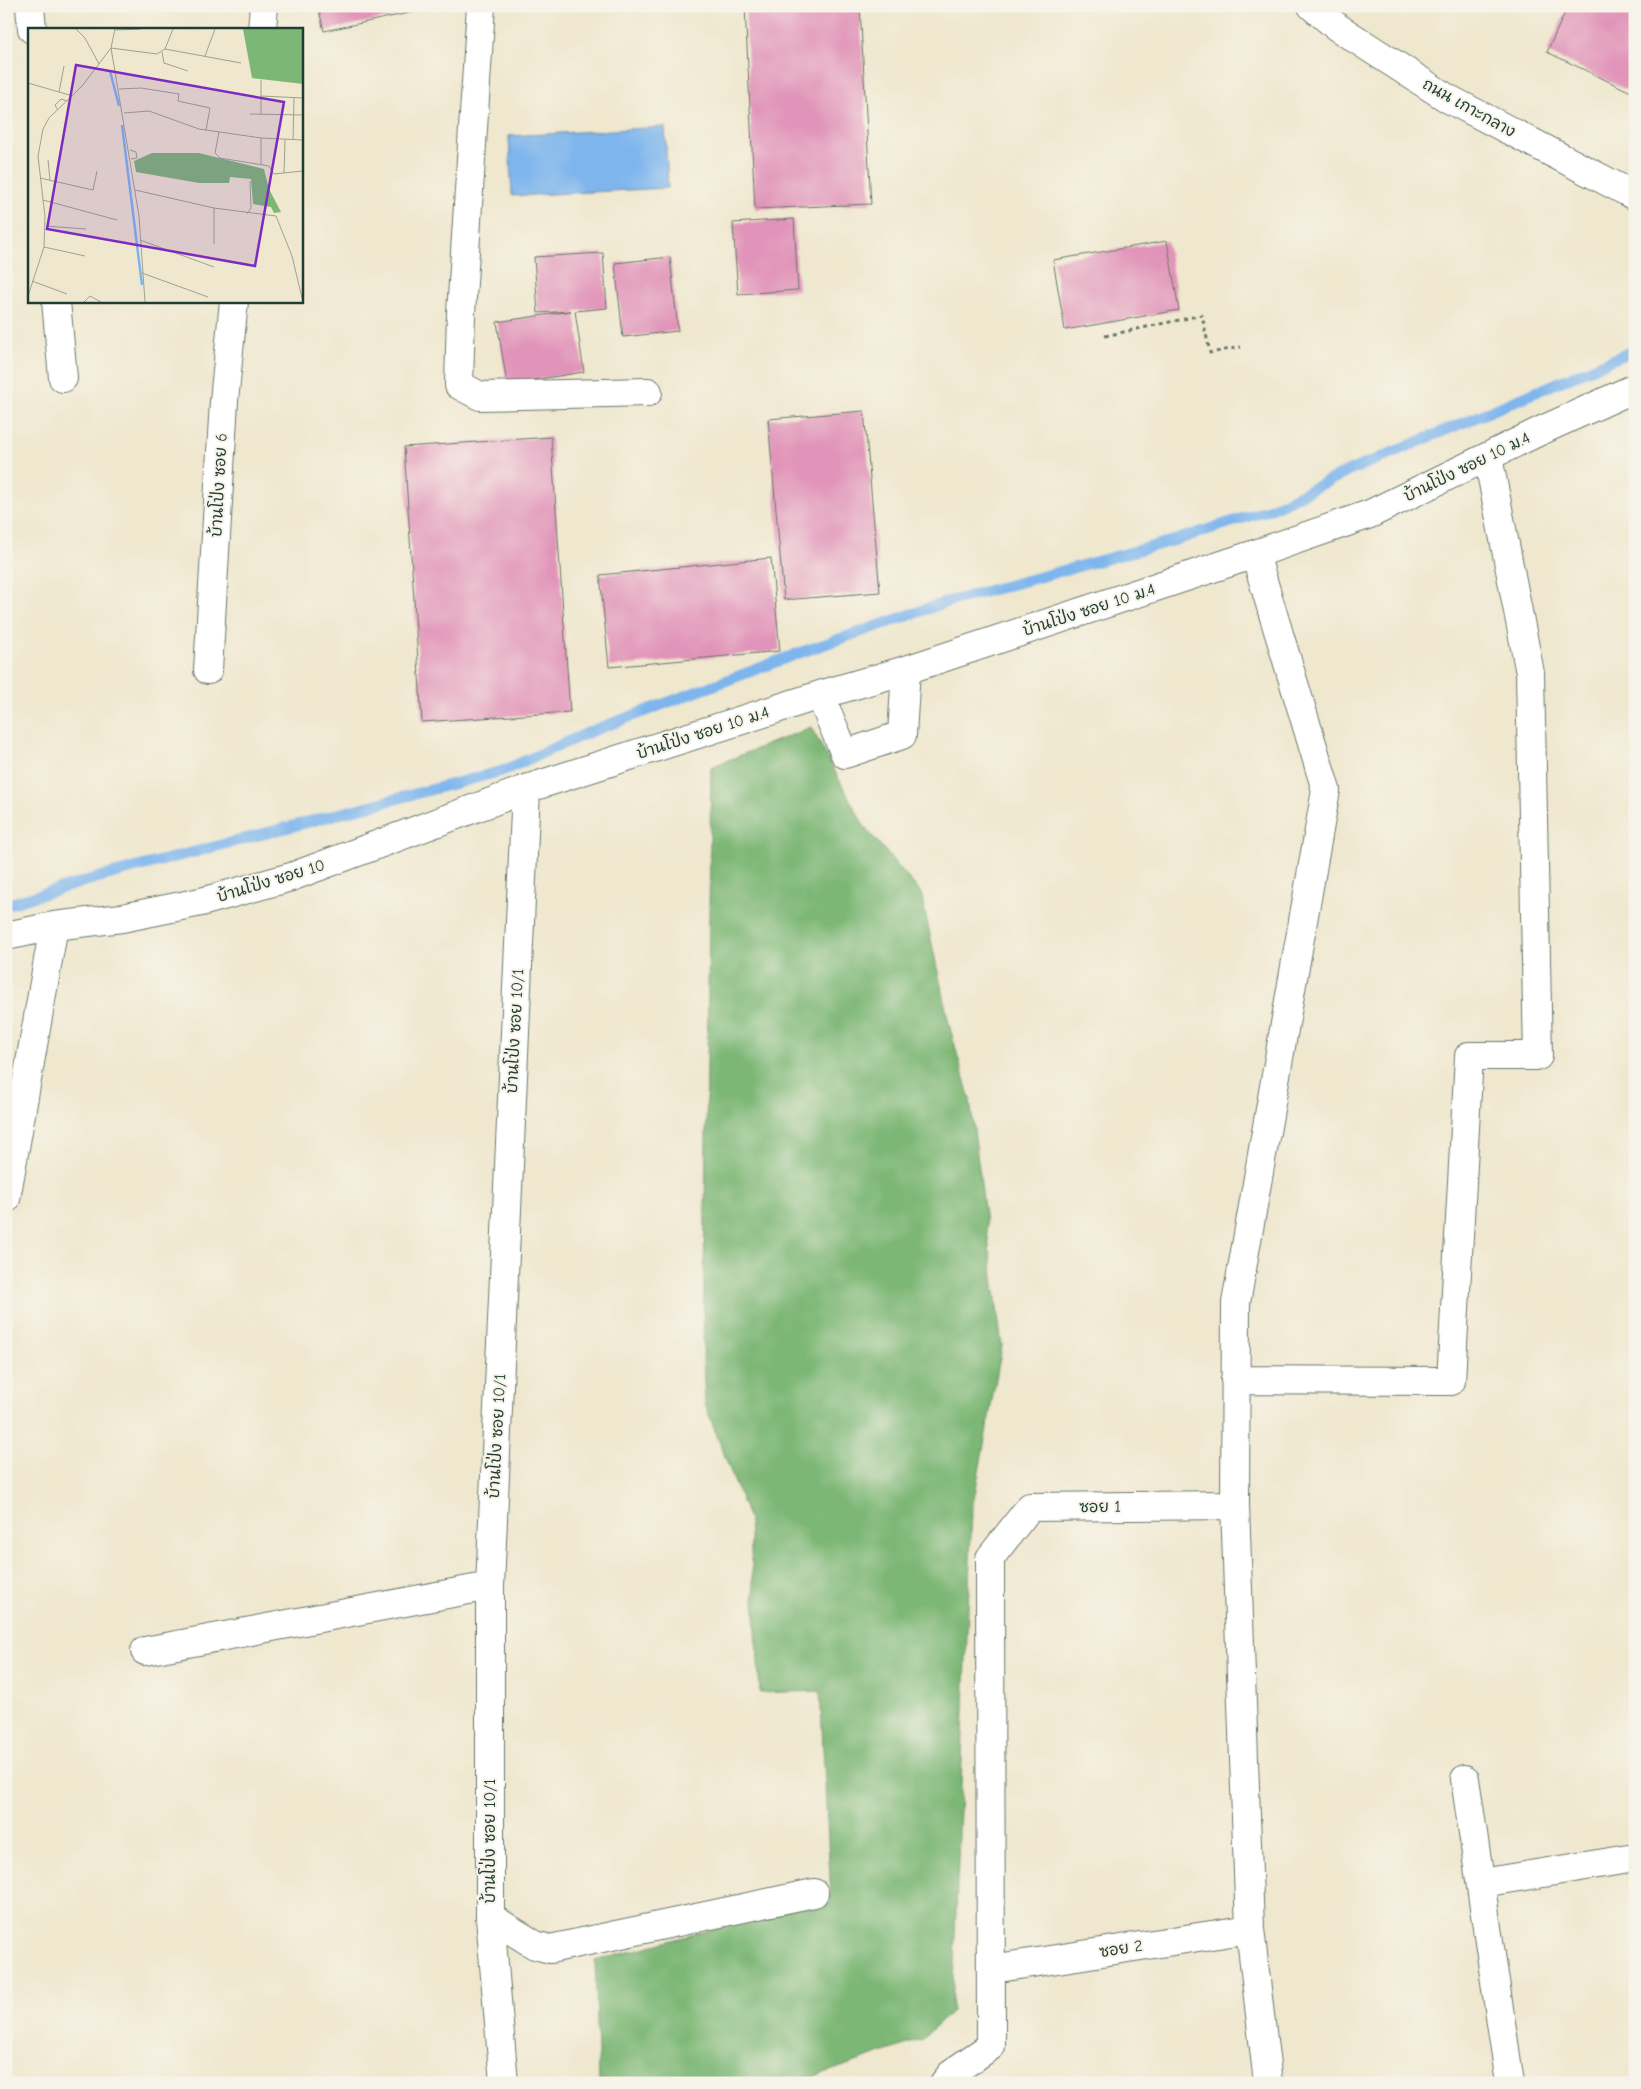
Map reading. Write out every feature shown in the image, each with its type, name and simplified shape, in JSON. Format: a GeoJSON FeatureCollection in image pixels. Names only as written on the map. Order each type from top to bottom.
{"type":"FeatureCollection","features":[{"type":"Feature","properties":{"kind":"street"},"geometry":{"type":"LineString","coordinates":[[30,6],[32,28]]}},
{"type":"Feature","properties":{"kind":"street"},"geometry":{"type":"LineString","coordinates":[[262,28],[264,6]]}},
{"type":"Feature","properties":{"kind":"street"},"geometry":{"type":"LineString","coordinates":[[481,6],[461,313],[459,385],[480,396],[648,392]]}},
{"type":"Feature","properties":{"kind":"street","name":"ถนน เกาะกลาง"},"geometry":{"type":"LineString","coordinates":[[1312,6],[1338,16],[1447,98],[1635,196]]}},
{"type":"Feature","properties":{"kind":"street"},"geometry":{"type":"LineString","coordinates":[[56,302],[63,378]]}},
{"type":"Feature","properties":{"kind":"street","name":"บ้านโป่ง ซอย 6"},"geometry":{"type":"LineString","coordinates":[[208,670],[224,401],[234,302]]}},
{"type":"Feature","properties":{"kind":"street","name":"บ้านโป่ง ซอย 10 ม.4"},"geometry":{"type":"LineString","coordinates":[[526,789],[906,670],[1256,554],[1370,514],[1635,388]]}},
{"type":"Feature","properties":{"kind":"street"},"geometry":{"type":"LineString","coordinates":[[1235,1380],[1450,1381],[1469,1056],[1538,1056],[1530,673],[1488,457]]}},
{"type":"Feature","properties":{"kind":"street"},"geometry":{"type":"LineString","coordinates":[[1256,554],[1326,790],[1236,1303],[1235,1505],[1250,1929],[1268,2083]]}},
{"type":"Feature","properties":{"kind":"street"},"geometry":{"type":"LineString","coordinates":[[820,696],[845,754],[902,734],[906,670]]}},
{"type":"Feature","properties":{"kind":"street","name":"บ้านโป่ง ซอย 10"},"geometry":{"type":"LineString","coordinates":[[6,936],[54,926],[122,918],[201,902],[290,877],[526,789]]}},
{"type":"Feature","properties":{"kind":"street","name":"บ้านโป่ง ซอย 10/1"},"geometry":{"type":"LineString","coordinates":[[504,2083],[490,1917],[490,1586],[526,789]]}},
{"type":"Feature","properties":{"kind":"street"},"geometry":{"type":"LineString","coordinates":[[6,1199],[54,926]]}},
{"type":"Feature","properties":{"kind":"street","name":"ซอย 1"},"geometry":{"type":"LineString","coordinates":[[992,1968],[990,1558],[1030,1507],[1235,1505]]}},
{"type":"Feature","properties":{"kind":"street"},"geometry":{"type":"LineString","coordinates":[[146,1651],[490,1586]]}},
{"type":"Feature","properties":{"kind":"street"},"geometry":{"type":"LineString","coordinates":[[1465,1779],[1510,2083]]}},
{"type":"Feature","properties":{"kind":"street"},"geometry":{"type":"LineString","coordinates":[[1481,1884],[1635,1858]]}},
{"type":"Feature","properties":{"kind":"street"},"geometry":{"type":"LineString","coordinates":[[490,1917],[535,1945],[550,1949],[814,1893]]}},
{"type":"Feature","properties":{"kind":"street","name":"ซอย 2"},"geometry":{"type":"LineString","coordinates":[[992,1968],[1250,1929]]}},
{"type":"Feature","properties":{"kind":"street"},"geometry":{"type":"LineString","coordinates":[[944,2083],[953,2072],[991,2046],[992,1968]]}},
{"type":"Feature","properties":{"kind":"path"},"geometry":{"type":"LineString","coordinates":[[1105,336],[1202,315],[1210,353],[1241,347]]}},
{"type":"Feature","properties":{"kind":"green space"},"geometry":{"type":"Polygon","coordinates":[[[811,727],[864,826],[921,893],[950,1028],[970,1100],[1002,1346],[972,1510],[952,2011],[922,2039],[795,2083],[599,2083],[595,1961],[831,1897],[820,1691],[760,1693],[749,1520],[705,1404],[703,1359],[711,767],[811,727]]]}},
{"type":"Feature","properties":{"kind":"water"},"geometry":{"type":"Polygon","coordinates":[[[665,127],[668,188],[512,196],[509,136],[665,127]]]}},
{"type":"Feature","properties":{"kind":"building"},"geometry":{"type":"Polygon","coordinates":[[[318,6],[437,6],[437,7],[324,31],[318,6]]]}},
{"type":"Feature","properties":{"kind":"building"},"geometry":{"type":"Polygon","coordinates":[[[745,6],[860,6],[871,204],[755,209],[745,6]]]}},
{"type":"Feature","properties":{"kind":"building"},"geometry":{"type":"Polygon","coordinates":[[[1568,6],[1635,6],[1635,94],[1547,52],[1568,6]]]}},
{"type":"Feature","properties":{"kind":"building"},"geometry":{"type":"Polygon","coordinates":[[[794,219],[798,290],[738,294],[733,223],[794,219]]]}},
{"type":"Feature","properties":{"kind":"building"},"geometry":{"type":"Polygon","coordinates":[[[1167,241],[1179,310],[1065,330],[1053,260],[1167,241]]]}},
{"type":"Feature","properties":{"kind":"building"},"geometry":{"type":"Polygon","coordinates":[[[603,253],[607,308],[575,311],[584,372],[507,384],[497,322],[571,311],[538,313],[534,257],[603,253]]]}},
{"type":"Feature","properties":{"kind":"building"},"geometry":{"type":"Polygon","coordinates":[[[670,257],[678,331],[623,337],[615,263],[670,257]]]}},
{"type":"Feature","properties":{"kind":"building"},"geometry":{"type":"Polygon","coordinates":[[[864,411],[880,592],[784,600],[768,419],[864,411]]]}},
{"type":"Feature","properties":{"kind":"building"},"geometry":{"type":"Polygon","coordinates":[[[551,437],[570,712],[422,722],[404,447],[551,437]]]}},
{"type":"Feature","properties":{"kind":"building"},"geometry":{"type":"Polygon","coordinates":[[[771,558],[780,651],[609,667],[600,575],[771,558]]]}},
{"type":"Feature","properties":{"kind":"waterway"},"geometry":{"type":"LineString","coordinates":[[6,905],[96,878],[502,771],[592,731],[802,652],[947,602],[1176,540],[1271,509],[1349,471],[1635,350]]}}]}
